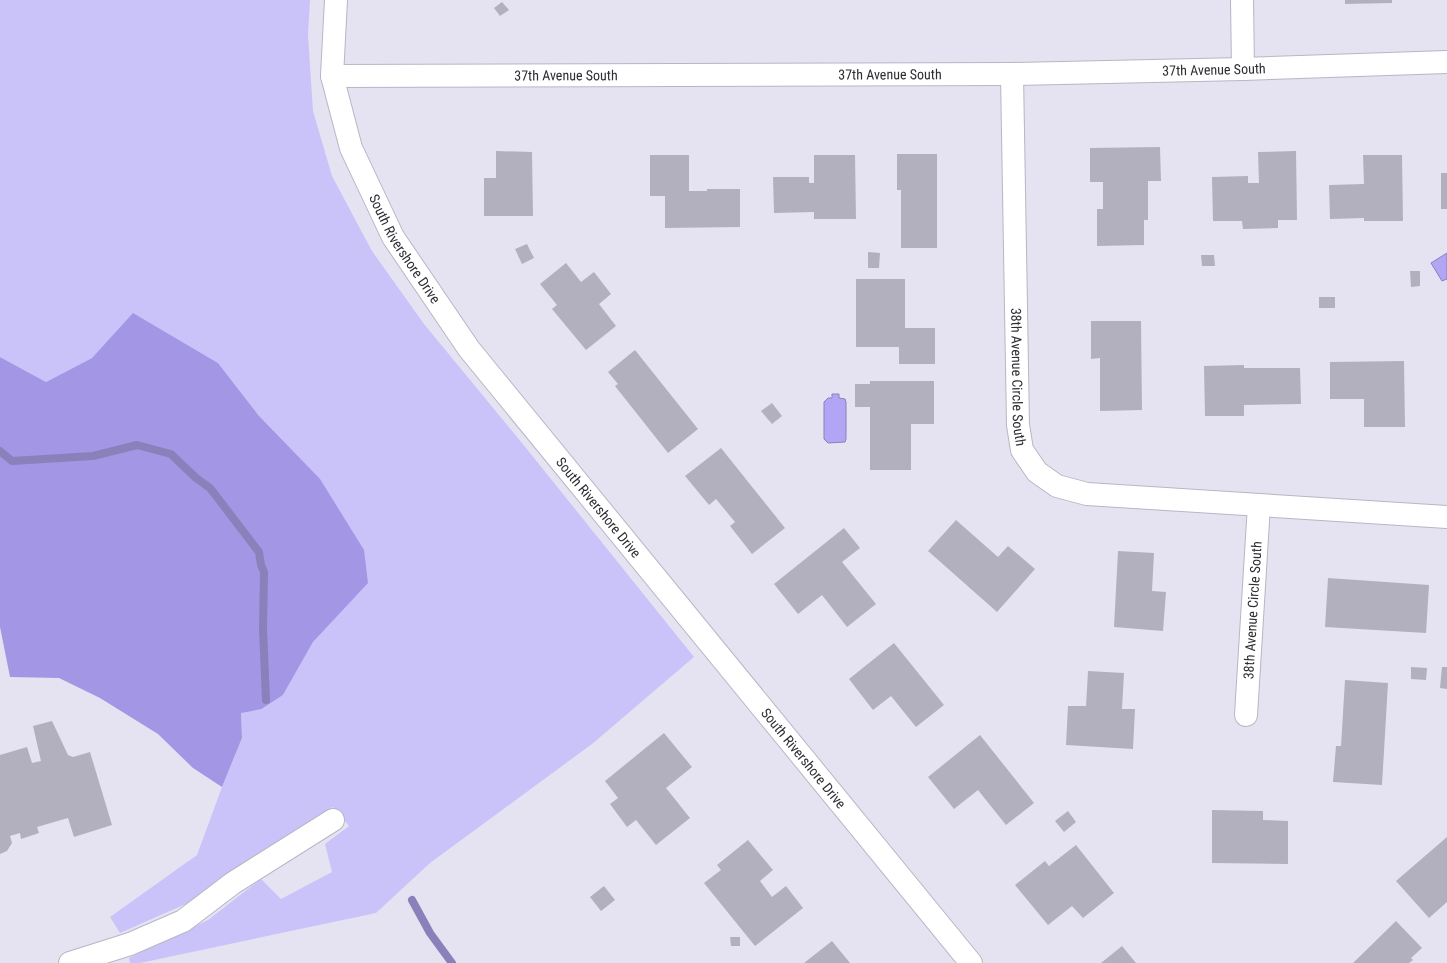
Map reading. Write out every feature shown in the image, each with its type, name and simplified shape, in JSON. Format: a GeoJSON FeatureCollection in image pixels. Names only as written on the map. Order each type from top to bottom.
{"type":"FeatureCollection","features":[{"type":"Feature","properties":{"kind":"street","name":"South Rivershore Drive"},"geometry":{"type":"LineString","coordinates":[[336,0],[332,76],[351,148],[393,237],[469,349],[971,963]]}},
{"type":"Feature","properties":{"kind":"street"},"geometry":{"type":"LineString","coordinates":[[1242,0],[1243,69]]}},
{"type":"Feature","properties":{"kind":"street","name":"37th Avenue South"},"geometry":{"type":"LineString","coordinates":[[332,76],[1012,74],[1243,69],[1447,62]]}},
{"type":"Feature","properties":{"kind":"street","name":"38th Avenue Circle South"},"geometry":{"type":"LineString","coordinates":[[1012,74],[1018,425],[1022,450],[1037,472],[1057,486],[1087,494],[1447,517]]}},
{"type":"Feature","properties":{"kind":"street","name":"38th Avenue Circle South"},"geometry":{"type":"LineString","coordinates":[[1246,715],[1259,505]]}},
{"type":"Feature","properties":{"kind":"street"},"geometry":{"type":"LineString","coordinates":[[70,962],[130,944],[183,921],[233,883],[333,820]]}},
{"type":"Feature","properties":{"kind":"shaded area"},"geometry":{"type":"Polygon","coordinates":[[[0,0],[310,0],[308,35],[313,111],[332,176],[372,251],[424,324],[694,657],[592,744],[430,863],[376,913],[140,963],[130,963],[129,958],[208,920],[261,879],[281,899],[332,872],[325,844],[349,826],[333,807],[243,863],[188,903],[120,933],[110,917],[197,855],[242,738],[241,712],[263,709],[283,695],[313,642],[367,583],[259,416],[218,363],[134,314],[92,358],[46,382],[0,357],[0,0]]]}},
{"type":"Feature","properties":{"kind":"shaded area"},"geometry":{"type":"Polygon","coordinates":[[[1447,253],[1447,279],[1442,281],[1431,263],[1447,253]]]}},
{"type":"Feature","properties":{"kind":"shaded area"},"geometry":{"type":"Polygon","coordinates":[[[133,313],[218,363],[259,416],[320,479],[364,550],[368,583],[313,642],[283,695],[262,709],[241,713],[242,738],[222,787],[193,768],[158,734],[100,698],[59,678],[10,677],[0,627],[0,357],[46,382],[92,358],[133,313]]]}},
{"type":"Feature","properties":{"kind":"shaded area"},"geometry":{"type":"Polygon","coordinates":[[[832,394],[839,394],[839,398],[845,399],[846,402],[845,442],[828,443],[824,439],[824,402],[828,398],[832,398],[832,394]]]}},
{"type":"Feature","properties":{"kind":"building"},"geometry":{"type":"Polygon","coordinates":[[[1345,0],[1392,0],[1392,3],[1345,4],[1345,0]]]}},
{"type":"Feature","properties":{"kind":"building"},"geometry":{"type":"Polygon","coordinates":[[[502,2],[509,10],[500,16],[494,8],[502,2]]]}},
{"type":"Feature","properties":{"kind":"building"},"geometry":{"type":"Polygon","coordinates":[[[1160,147],[1161,181],[1148,181],[1148,220],[1144,220],[1144,245],[1097,246],[1097,209],[1103,209],[1103,182],[1090,182],[1090,148],[1160,147]]]}},
{"type":"Feature","properties":{"kind":"building"},"geometry":{"type":"Polygon","coordinates":[[[496,151],[532,152],[533,216],[484,216],[484,178],[496,178],[496,151]]]}},
{"type":"Feature","properties":{"kind":"building"},"geometry":{"type":"Polygon","coordinates":[[[1296,151],[1297,220],[1278,220],[1278,228],[1243,229],[1242,221],[1213,221],[1212,177],[1248,176],[1248,183],[1259,183],[1258,152],[1296,151]]]}},
{"type":"Feature","properties":{"kind":"building"},"geometry":{"type":"Polygon","coordinates":[[[897,154],[937,154],[937,248],[901,248],[901,190],[897,190],[897,154]]]}},
{"type":"Feature","properties":{"kind":"building"},"geometry":{"type":"Polygon","coordinates":[[[650,155],[689,155],[689,191],[707,191],[707,189],[740,189],[740,227],[665,228],[665,196],[650,196],[650,155]]]}},
{"type":"Feature","properties":{"kind":"building"},"geometry":{"type":"Polygon","coordinates":[[[814,155],[855,155],[856,219],[814,219],[814,212],[774,213],[773,177],[809,177],[809,183],[814,183],[814,155]]]}},
{"type":"Feature","properties":{"kind":"building"},"geometry":{"type":"Polygon","coordinates":[[[1363,155],[1402,155],[1403,221],[1364,221],[1364,218],[1330,219],[1329,185],[1364,184],[1363,155]]]}},
{"type":"Feature","properties":{"kind":"building"},"geometry":{"type":"Polygon","coordinates":[[[1441,173],[1447,173],[1447,209],[1441,209],[1441,173]]]}},
{"type":"Feature","properties":{"kind":"building"},"geometry":{"type":"Polygon","coordinates":[[[527,244],[534,258],[522,264],[515,249],[527,244]]]}},
{"type":"Feature","properties":{"kind":"building"},"geometry":{"type":"Polygon","coordinates":[[[868,252],[880,253],[879,268],[868,268],[868,252]]]}},
{"type":"Feature","properties":{"kind":"building"},"geometry":{"type":"Polygon","coordinates":[[[1201,255],[1214,255],[1215,266],[1202,266],[1201,255]]]}},
{"type":"Feature","properties":{"kind":"building"},"geometry":{"type":"Polygon","coordinates":[[[566,263],[581,282],[594,272],[611,294],[599,304],[616,326],[586,350],[552,309],[557,305],[540,284],[566,263]]]}},
{"type":"Feature","properties":{"kind":"building"},"geometry":{"type":"Polygon","coordinates":[[[1410,271],[1420,271],[1420,286],[1411,287],[1410,271]]]}},
{"type":"Feature","properties":{"kind":"building"},"geometry":{"type":"Polygon","coordinates":[[[856,279],[905,279],[905,328],[935,328],[935,364],[899,364],[899,347],[856,347],[856,279]]]}},
{"type":"Feature","properties":{"kind":"building"},"geometry":{"type":"Polygon","coordinates":[[[1319,297],[1335,297],[1335,308],[1319,308],[1319,297]]]}},
{"type":"Feature","properties":{"kind":"building"},"geometry":{"type":"Polygon","coordinates":[[[1091,321],[1141,321],[1142,410],[1100,411],[1100,358],[1091,359],[1091,321]]]}},
{"type":"Feature","properties":{"kind":"building"},"geometry":{"type":"Polygon","coordinates":[[[635,350],[698,429],[668,453],[615,386],[618,384],[608,372],[635,350]]]}},
{"type":"Feature","properties":{"kind":"building"},"geometry":{"type":"Polygon","coordinates":[[[1404,361],[1405,427],[1364,427],[1364,399],[1330,399],[1330,362],[1404,361]]]}},
{"type":"Feature","properties":{"kind":"building"},"geometry":{"type":"Polygon","coordinates":[[[1244,365],[1244,368],[1300,368],[1301,404],[1244,405],[1244,416],[1205,416],[1204,366],[1244,365]]]}},
{"type":"Feature","properties":{"kind":"building"},"geometry":{"type":"Polygon","coordinates":[[[870,381],[934,381],[934,424],[911,424],[911,470],[870,470],[870,407],[855,407],[855,384],[870,384],[870,381]]]}},
{"type":"Feature","properties":{"kind":"building"},"geometry":{"type":"Polygon","coordinates":[[[772,403],[782,416],[772,424],[761,411],[772,403]]]}},
{"type":"Feature","properties":{"kind":"building"},"geometry":{"type":"Polygon","coordinates":[[[721,448],[785,528],[752,554],[730,526],[735,522],[716,499],[709,505],[685,476],[721,448]]]}},
{"type":"Feature","properties":{"kind":"building"},"geometry":{"type":"Polygon","coordinates":[[[956,520],[998,557],[1008,546],[1035,569],[997,612],[928,551],[956,520]]]}},
{"type":"Feature","properties":{"kind":"building"},"geometry":{"type":"Polygon","coordinates":[[[844,528],[860,548],[842,562],[876,604],[847,627],[822,595],[798,614],[774,584],[844,528]]]}},
{"type":"Feature","properties":{"kind":"building"},"geometry":{"type":"Polygon","coordinates":[[[1118,551],[1154,553],[1152,591],[1166,592],[1163,631],[1114,627],[1118,551]]]}},
{"type":"Feature","properties":{"kind":"building"},"geometry":{"type":"Polygon","coordinates":[[[1328,578],[1429,585],[1426,633],[1325,627],[1328,578]]]}},
{"type":"Feature","properties":{"kind":"building"},"geometry":{"type":"Polygon","coordinates":[[[894,643],[944,705],[916,727],[891,696],[873,710],[849,679],[894,643]]]}},
{"type":"Feature","properties":{"kind":"building"},"geometry":{"type":"Polygon","coordinates":[[[1411,667],[1427,668],[1426,680],[1411,679],[1411,667]]]}},
{"type":"Feature","properties":{"kind":"building"},"geometry":{"type":"Polygon","coordinates":[[[1442,667],[1447,667],[1447,689],[1440,688],[1442,667]]]}},
{"type":"Feature","properties":{"kind":"building"},"geometry":{"type":"Polygon","coordinates":[[[1088,671],[1124,673],[1122,709],[1135,709],[1133,749],[1066,745],[1068,706],[1086,706],[1088,671]]]}},
{"type":"Feature","properties":{"kind":"building"},"geometry":{"type":"Polygon","coordinates":[[[1345,680],[1388,683],[1382,785],[1333,782],[1336,746],[1341,746],[1345,680]]]}},
{"type":"Feature","properties":{"kind":"building"},"geometry":{"type":"Polygon","coordinates":[[[52,721],[68,755],[73,757],[90,752],[112,825],[74,837],[68,818],[37,827],[39,833],[21,839],[20,833],[10,836],[12,843],[7,851],[0,854],[0,755],[27,747],[32,763],[41,761],[33,726],[52,721]]]}},
{"type":"Feature","properties":{"kind":"building"},"geometry":{"type":"Polygon","coordinates":[[[664,733],[692,767],[666,788],[690,818],[656,845],[636,820],[627,827],[610,804],[618,798],[605,781],[664,733]]]}},
{"type":"Feature","properties":{"kind":"building"},"geometry":{"type":"Polygon","coordinates":[[[980,735],[1034,803],[1006,825],[978,790],[954,809],[928,777],[980,735]]]}},
{"type":"Feature","properties":{"kind":"building"},"geometry":{"type":"Polygon","coordinates":[[[1212,810],[1263,811],[1263,820],[1288,821],[1288,864],[1212,863],[1212,810]]]}},
{"type":"Feature","properties":{"kind":"building"},"geometry":{"type":"Polygon","coordinates":[[[1068,811],[1076,822],[1064,832],[1055,821],[1068,811]]]}},
{"type":"Feature","properties":{"kind":"building"},"geometry":{"type":"Polygon","coordinates":[[[1447,837],[1447,902],[1429,918],[1396,881],[1447,837]]]}},
{"type":"Feature","properties":{"kind":"building"},"geometry":{"type":"Polygon","coordinates":[[[748,840],[773,870],[760,881],[772,897],[786,886],[803,908],[755,946],[704,883],[721,870],[717,865],[748,840]]]}},
{"type":"Feature","properties":{"kind":"building"},"geometry":{"type":"Polygon","coordinates":[[[1076,845],[1114,893],[1083,918],[1072,906],[1048,925],[1015,885],[1045,861],[1049,866],[1076,845]]]}},
{"type":"Feature","properties":{"kind":"building"},"geometry":{"type":"Polygon","coordinates":[[[604,886],[615,900],[601,911],[590,897],[604,886]]]}},
{"type":"Feature","properties":{"kind":"building"},"geometry":{"type":"Polygon","coordinates":[[[1396,921],[1422,948],[1411,958],[1413,960],[1409,963],[1353,963],[1396,921]]]}},
{"type":"Feature","properties":{"kind":"building"},"geometry":{"type":"Polygon","coordinates":[[[730,937],[740,937],[740,946],[731,946],[730,937]]]}},
{"type":"Feature","properties":{"kind":"building"},"geometry":{"type":"Polygon","coordinates":[[[832,941],[850,963],[804,963],[832,941]]]}},
{"type":"Feature","properties":{"kind":"building"},"geometry":{"type":"Polygon","coordinates":[[[1122,946],[1136,963],[1101,963],[1122,946]]]}},
{"type":"Feature","properties":{"kind":"waterway"},"geometry":{"type":"LineString","coordinates":[[0,451],[12,461],[93,456],[137,445],[171,454],[196,478],[210,488],[259,552],[261,565],[264,572],[263,629],[266,700]]}},
{"type":"Feature","properties":{"kind":"waterway"},"geometry":{"type":"LineString","coordinates":[[412,900],[430,933],[452,963]]}}]}
